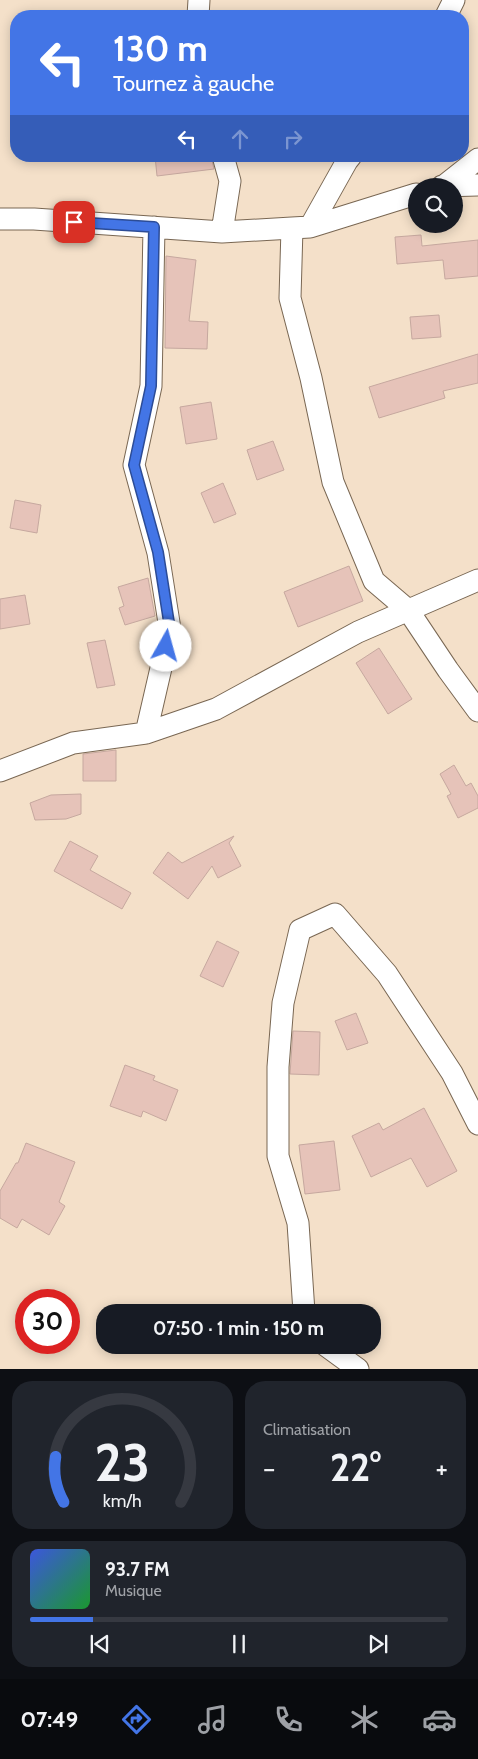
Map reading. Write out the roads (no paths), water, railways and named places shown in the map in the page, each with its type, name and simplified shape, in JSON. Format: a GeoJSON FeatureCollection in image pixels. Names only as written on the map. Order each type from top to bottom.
{"type":"FeatureCollection","features":[{"type":"Feature","properties":{"kind":"street"},"geometry":{"type":"LineString","coordinates":[[453,178],[478,158]]}},
{"type":"Feature","properties":{"kind":"street"},"geometry":{"type":"LineString","coordinates":[[222,232],[230,181],[225,162]]}},
{"type":"Feature","properties":{"kind":"street"},"geometry":{"type":"LineString","coordinates":[[347,162],[301,227],[290,298],[311,378],[333,482],[374,582],[408,610],[478,711]]}},
{"type":"Feature","properties":{"kind":"street"},"geometry":{"type":"LineString","coordinates":[[463,185],[478,185]]}},
{"type":"Feature","properties":{"kind":"street"},"geometry":{"type":"LineString","coordinates":[[0,219],[34,219],[222,232],[301,227],[408,196]]}},
{"type":"Feature","properties":{"kind":"street"},"geometry":{"type":"LineString","coordinates":[[146,733],[170,629],[158,552],[134,465],[151,386],[154,227]]}},
{"type":"Feature","properties":{"kind":"street"},"geometry":{"type":"LineString","coordinates":[[0,772],[73,743],[146,733],[216,709],[358,632],[478,580]]}},
{"type":"Feature","properties":{"kind":"street"},"geometry":{"type":"LineString","coordinates":[[303,1304],[298,1223],[278,1156],[278,1067],[283,1004],[300,930],[334,914],[387,974],[452,1073],[478,1124]]}},
{"type":"Feature","properties":{"kind":"street"},"geometry":{"type":"LineString","coordinates":[[337,1354],[358,1369]]}}]}
